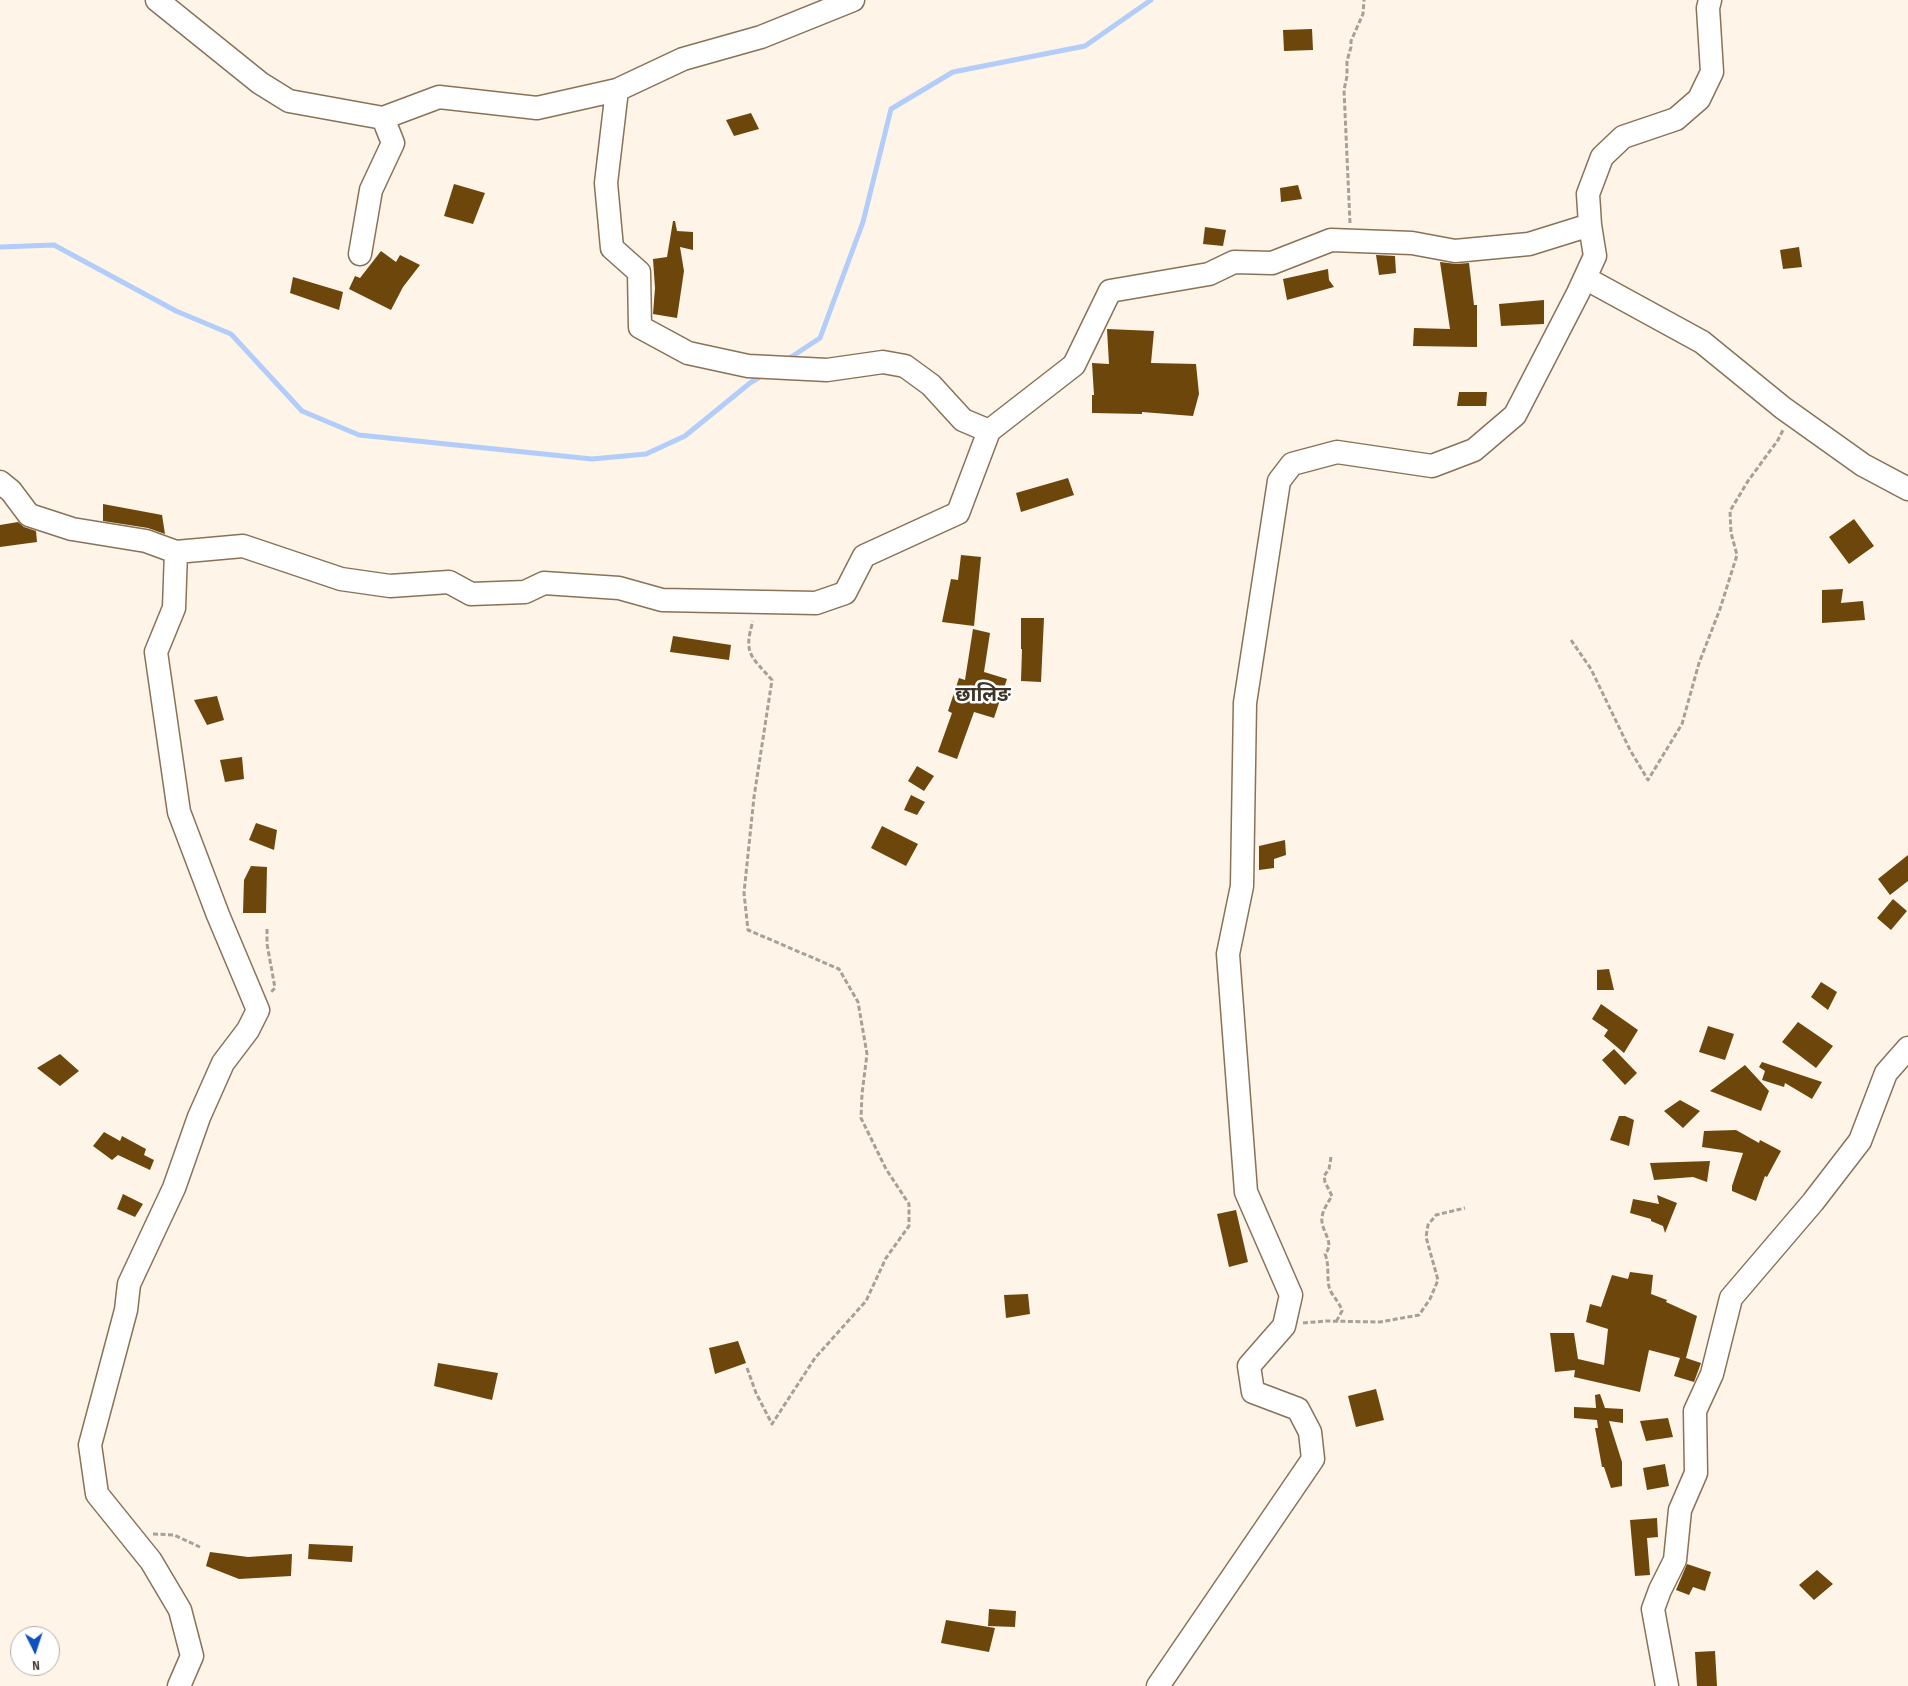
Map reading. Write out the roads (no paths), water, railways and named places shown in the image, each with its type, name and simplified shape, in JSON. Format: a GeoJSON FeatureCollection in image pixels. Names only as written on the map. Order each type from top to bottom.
{"type":"FeatureCollection","features":[{"type":"Feature","properties":{"kind":"street"},"geometry":{"type":"LineString","coordinates":[[157,0],[260,83],[289,101],[383,118],[439,97],[537,108],[617,90],[683,59],[761,37],[854,0]]}},
{"type":"Feature","properties":{"kind":"street"},"geometry":{"type":"LineString","coordinates":[[1158,1686],[1313,1459],[1310,1432],[1298,1409],[1253,1392],[1249,1366],[1284,1326],[1291,1295],[1246,1192],[1228,954],[1242,886],[1245,703],[1279,481],[1292,464],[1337,452],[1432,466],[1474,450],[1515,415],[1595,256],[1588,194],[1602,157],[1624,137],[1676,119],[1699,99],[1712,72],[1708,8],[1710,0]]}},
{"type":"Feature","properties":{"kind":"street"},"geometry":{"type":"LineString","coordinates":[[617,90],[606,183],[612,248],[639,272],[640,327],[688,353],[748,366],[827,370],[883,362],[904,366],[930,385],[963,420],[989,431]]}},
{"type":"Feature","properties":{"kind":"street"},"geometry":{"type":"LineString","coordinates":[[360,254],[371,190],[393,143],[383,118]]}},
{"type":"Feature","properties":{"kind":"street"},"geometry":{"type":"LineString","coordinates":[[0,482],[11,491],[29,515],[72,529],[146,541],[176,552],[243,546],[341,579],[390,586],[449,582],[471,594],[525,592],[544,583],[619,588],[662,600],[816,603],[845,593],[864,556],[958,512],[989,431],[1074,365],[1110,291],[1209,274],[1234,262],[1272,263],[1331,240],[1412,243],[1456,252],[1530,244],[1590,225]]}},
{"type":"Feature","properties":{"kind":"street"},"geometry":{"type":"LineString","coordinates":[[1585,278],[1702,342],[1791,413],[1864,465],[1908,489]]}},
{"type":"Feature","properties":{"kind":"street"},"geometry":{"type":"LineString","coordinates":[[176,552],[174,608],[156,652],[179,812],[218,915],[258,1010],[248,1030],[223,1063],[199,1117],[174,1188],[129,1284],[126,1310],[90,1444],[97,1494],[151,1562],[180,1610],[192,1656],[179,1686]]}},
{"type":"Feature","properties":{"kind":"street"},"geometry":{"type":"LineString","coordinates":[[1667,1686],[1653,1609],[1675,1560],[1680,1510],[1696,1473],[1695,1411],[1712,1374],[1731,1298],[1813,1202],[1860,1141],[1886,1073],[1908,1048]]}},
{"type":"Feature","properties":{"kind":"waterway"},"geometry":{"type":"LineString","coordinates":[[785,361],[820,338],[863,222],[891,109],[953,72],[1085,46],[1151,0]]}},
{"type":"Feature","properties":{"kind":"waterway"},"geometry":{"type":"LineString","coordinates":[[0,247],[54,245],[176,311],[231,334],[302,411],[359,435],[592,459],[646,454],[685,436],[750,383],[763,375]]}},
{"type":"Feature","properties":{"kind":"district","name":"छालिङ"},"geometry":{"type":"Point","coordinates":[983,696]}}]}
